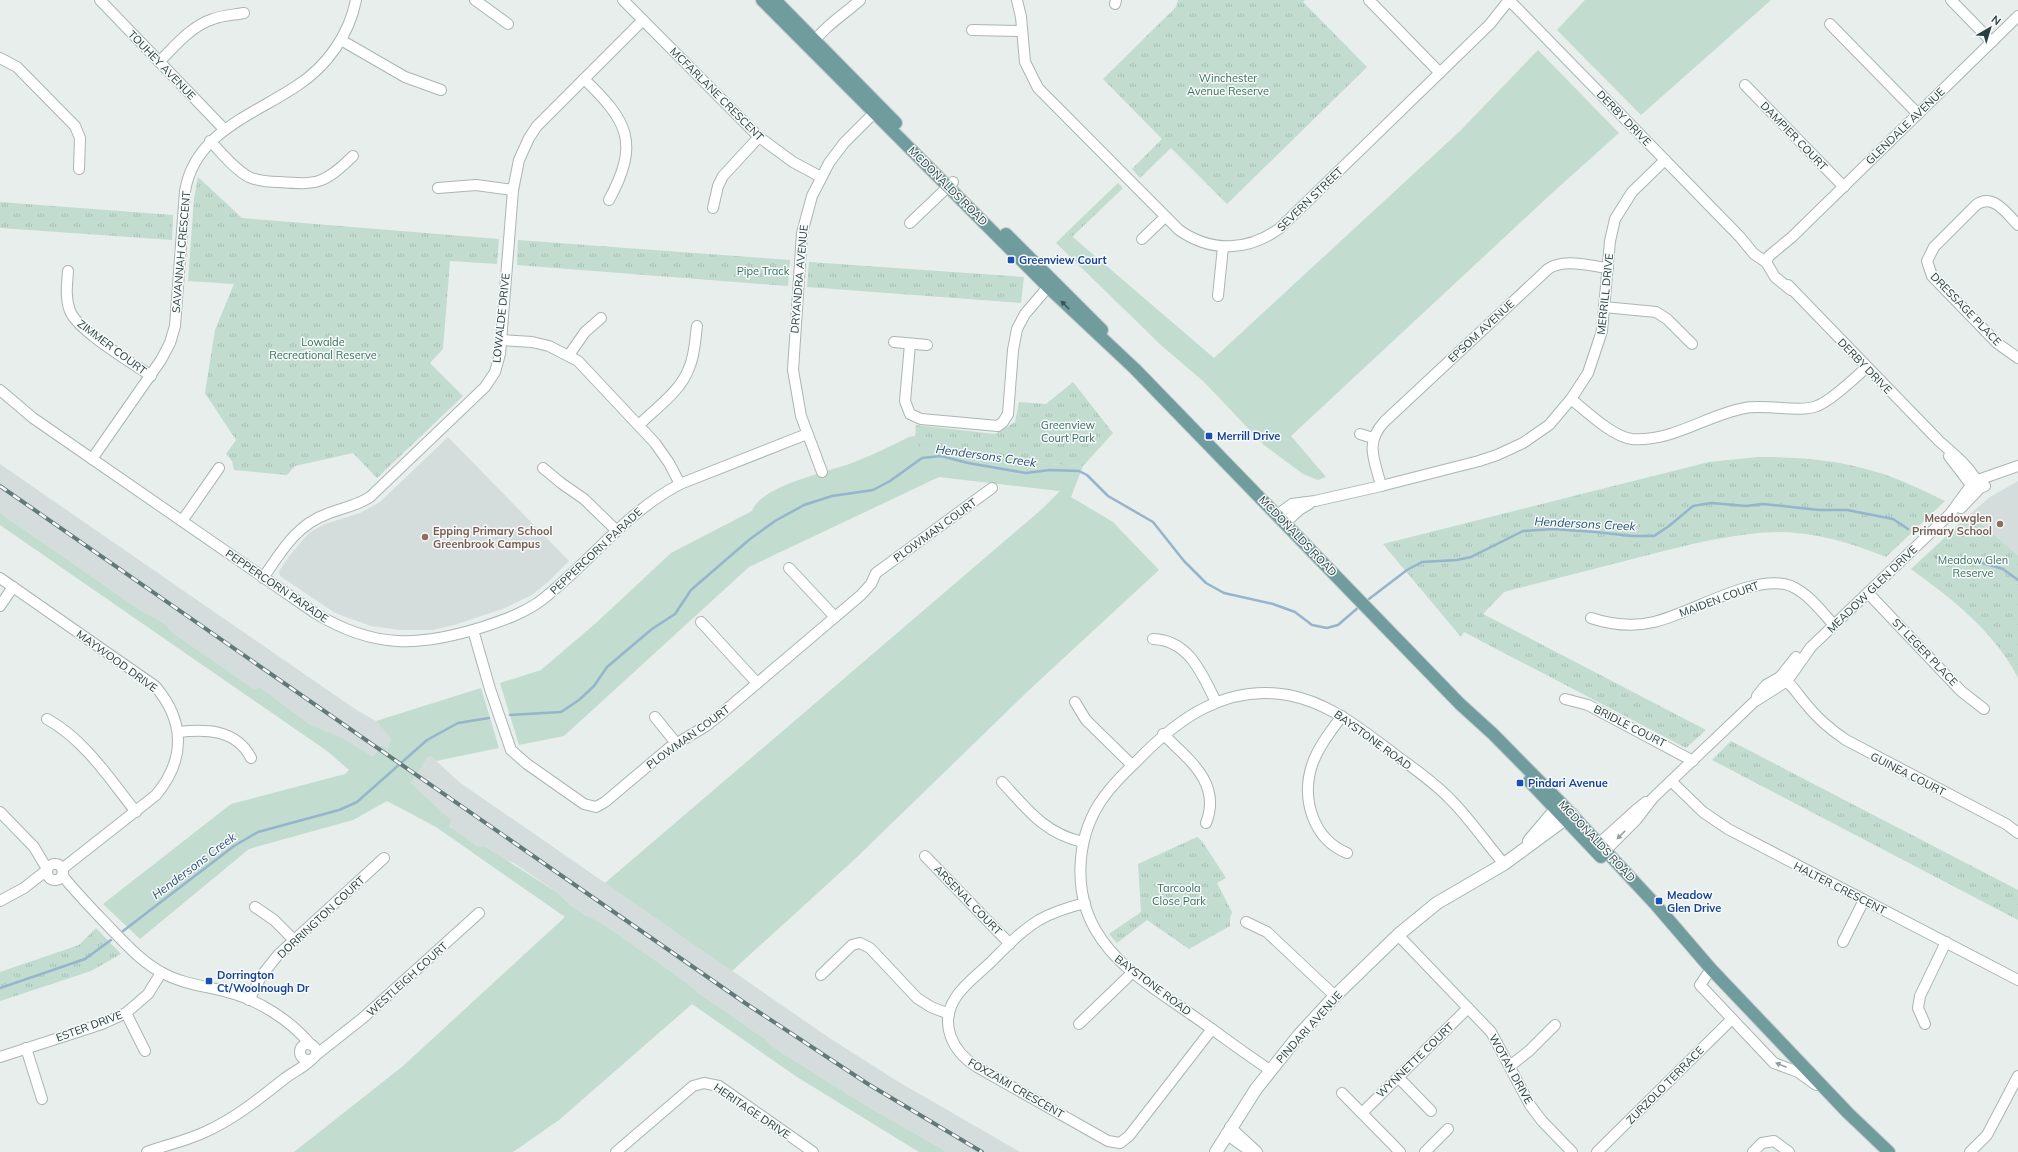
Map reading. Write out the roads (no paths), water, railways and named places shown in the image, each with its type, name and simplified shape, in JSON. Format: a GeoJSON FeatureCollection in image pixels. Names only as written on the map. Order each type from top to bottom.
{"type":"FeatureCollection","features":[{"type":"Feature","properties":{"kind":"main road","name":"MCDONALDS ROAD"},"geometry":{"type":"LineString","coordinates":[[762,0],[814,44]]}},
{"type":"Feature","properties":{"kind":"main road","name":"MCDONALDS ROAD"},"geometry":{"type":"LineString","coordinates":[[775,0],[814,44],[877,110],[1135,369],[1460,704],[1493,734],[1568,817],[1656,905],[1693,950],[1836,1101],[1889,1152]]}},
{"type":"Feature","properties":{"kind":"main road","name":"MCDONALDS ROAD"},"geometry":{"type":"LineString","coordinates":[[1848,1113],[1882,1152]]}},
{"type":"Feature","properties":{"kind":"street","name":"TOUHEY AVENUE"},"geometry":{"type":"LineString","coordinates":[[100,0],[224,129]]}},
{"type":"Feature","properties":{"kind":"street","name":"SAVANNAH CRESCENT"},"geometry":{"type":"LineString","coordinates":[[92,459],[151,376],[166,352],[175,326],[186,183],[192,167],[210,141],[224,129],[298,85],[327,59],[341,40],[352,17],[356,0]]}},
{"type":"Feature","properties":{"kind":"street"},"geometry":{"type":"LineString","coordinates":[[476,0],[508,24]]}},
{"type":"Feature","properties":{"kind":"street","name":"MCFARLANE CRESCENT"},"geometry":{"type":"LineString","coordinates":[[623,0],[759,137],[787,158],[821,176]]}},
{"type":"Feature","properties":{"kind":"street"},"geometry":{"type":"LineString","coordinates":[[814,44],[860,0]]}},
{"type":"Feature","properties":{"kind":"street","name":"SEVERN STREET"},"geometry":{"type":"LineString","coordinates":[[1016,0],[1022,31],[1025,62],[1038,88],[1179,230],[1192,238],[1207,244],[1223,247],[1253,243],[1280,228],[1511,2]]}},
{"type":"Feature","properties":{"kind":"street"},"geometry":{"type":"LineString","coordinates":[[1369,0],[1440,73]]}},
{"type":"Feature","properties":{"kind":"street"},"geometry":{"type":"LineString","coordinates":[[1951,0],[1992,42]]}},
{"type":"Feature","properties":{"kind":"street","name":"DERBY DRIVE"},"geometry":{"type":"LineString","coordinates":[[1511,2],[1740,237],[1769,259],[1791,290],[1939,441],[1976,484]]}},
{"type":"Feature","properties":{"kind":"street"},"geometry":{"type":"LineString","coordinates":[[159,62],[188,33],[205,22],[214,18],[244,13]]}},
{"type":"Feature","properties":{"kind":"street","name":"GLENDALE AVENUE"},"geometry":{"type":"LineString","coordinates":[[1769,259],[2018,16]]}},
{"type":"Feature","properties":{"kind":"street","name":"LOWALDE DRIVE"},"geometry":{"type":"LineString","coordinates":[[263,578],[299,530],[316,519],[358,504],[370,497],[485,388],[498,363],[512,190],[519,160],[529,138],[545,117],[643,20]]}},
{"type":"Feature","properties":{"kind":"street"},"geometry":{"type":"LineString","coordinates":[[1830,24],[1918,114]]}},
{"type":"Feature","properties":{"kind":"street"},"geometry":{"type":"LineString","coordinates":[[972,30],[1022,31]]}},
{"type":"Feature","properties":{"kind":"street"},"geometry":{"type":"LineString","coordinates":[[341,40],[405,77],[442,90]]}},
{"type":"Feature","properties":{"kind":"street"},"geometry":{"type":"LineString","coordinates":[[0,58],[12,62],[21,70],[75,126],[81,145],[79,169]]}},
{"type":"Feature","properties":{"kind":"street"},"geometry":{"type":"LineString","coordinates":[[584,78],[616,112],[624,132],[626,143],[626,162],[619,181],[609,200]]}},
{"type":"Feature","properties":{"kind":"street","name":"DAMPIER COURT"},"geometry":{"type":"LineString","coordinates":[[1745,85],[1844,187]]}},
{"type":"Feature","properties":{"kind":"street","name":"DRYANDRA AVENUE"},"geometry":{"type":"LineString","coordinates":[[822,472],[807,434],[794,387],[794,339],[802,233],[808,207],[821,176],[844,143],[877,110]]}},
{"type":"Feature","properties":{"kind":"street"},"geometry":{"type":"LineString","coordinates":[[713,208],[718,186],[723,176],[759,137]]}},
{"type":"Feature","properties":{"kind":"street"},"geometry":{"type":"LineString","coordinates":[[210,141],[243,173],[253,179],[268,182],[303,184],[320,181],[333,174],[352,156]]}},
{"type":"Feature","properties":{"kind":"street","name":"MERRILL DRIVE"},"geometry":{"type":"LineString","coordinates":[[1281,519],[1292,504],[1315,501],[1381,486],[1479,461],[1511,450],[1549,425],[1572,399],[1588,373],[1594,358],[1602,331],[1612,228],[1619,210],[1632,192],[1665,160]]}},
{"type":"Feature","properties":{"kind":"street"},"geometry":{"type":"LineString","coordinates":[[910,223],[951,184]]}},
{"type":"Feature","properties":{"kind":"street"},"geometry":{"type":"LineString","coordinates":[[438,188],[476,186],[512,190]]}},
{"type":"Feature","properties":{"kind":"street","name":"DRESSAGE PLACE"},"geometry":{"type":"LineString","coordinates":[[2018,226],[1999,206],[1992,202],[1982,201],[1976,205],[1934,247],[1927,260],[1932,276],[1997,343],[2018,358]]}},
{"type":"Feature","properties":{"kind":"street"},"geometry":{"type":"LineString","coordinates":[[1142,239],[1165,217]]}},
{"type":"Feature","properties":{"kind":"street"},"geometry":{"type":"LineString","coordinates":[[1218,296],[1223,247]]}},
{"type":"Feature","properties":{"kind":"street","name":"EPSOM AVENUE"},"geometry":{"type":"LineString","coordinates":[[1373,438],[1384,422],[1548,269],[1555,265],[1567,264],[1608,268]]}},
{"type":"Feature","properties":{"kind":"street","name":"ZIMMER COURT"},"geometry":{"type":"LineString","coordinates":[[68,271],[67,296],[70,311],[74,318],[87,331],[151,376]]}},
{"type":"Feature","properties":{"kind":"street"},"geometry":{"type":"LineString","coordinates":[[910,344],[905,401],[910,414],[922,419],[998,426],[1008,414],[1013,350],[1017,329],[1030,308],[1052,287]]}},
{"type":"Feature","properties":{"kind":"street"},"geometry":{"type":"LineString","coordinates":[[1604,307],[1656,312],[1666,319],[1692,344]]}},
{"type":"Feature","properties":{"kind":"street"},"geometry":{"type":"LineString","coordinates":[[569,355],[585,332],[601,318]]}},
{"type":"Feature","properties":{"kind":"street"},"geometry":{"type":"LineString","coordinates":[[639,425],[675,391],[687,375],[693,357],[697,326]]}},
{"type":"Feature","properties":{"kind":"street"},"geometry":{"type":"LineString","coordinates":[[501,340],[540,343],[558,349],[569,355],[587,370],[639,425],[662,452],[680,484]]}},
{"type":"Feature","properties":{"kind":"street"},"geometry":{"type":"LineString","coordinates":[[894,342],[927,345]]}},
{"type":"Feature","properties":{"kind":"street"},"geometry":{"type":"LineString","coordinates":[[1572,399],[1621,436],[1637,438],[1673,434],[1721,414],[1746,407],[1811,408],[1830,399],[1843,386],[1854,380],[1864,365]]}},
{"type":"Feature","properties":{"kind":"street","name":"PEPPERCORN PARADE"},"geometry":{"type":"LineString","coordinates":[[0,390],[20,408],[92,459],[263,578],[327,620],[365,636],[391,641],[416,642],[436,640],[504,620],[532,607],[553,591],[650,501],[680,484],[807,434]]}},
{"type":"Feature","properties":{"kind":"street"},"geometry":{"type":"LineString","coordinates":[[1360,434],[1373,438],[1373,452],[1381,486]]}},
{"type":"Feature","properties":{"kind":"street"},"geometry":{"type":"LineString","coordinates":[[1976,484],[2018,466]]}},
{"type":"Feature","properties":{"kind":"street"},"geometry":{"type":"LineString","coordinates":[[182,521],[219,468]]}},
{"type":"Feature","properties":{"kind":"street"},"geometry":{"type":"LineString","coordinates":[[543,468],[584,499],[617,531]]}},
{"type":"Feature","properties":{"kind":"street"},"geometry":{"type":"LineString","coordinates":[[1976,484],[1997,482],[2018,470]]}},
{"type":"Feature","properties":{"kind":"street","name":"MEADOW GLEN DRIVE"},"geometry":{"type":"LineString","coordinates":[[1600,850],[1636,810],[1653,798],[1754,702],[1766,685],[1783,681],[1794,659],[1811,647],[1950,514],[1966,505],[1976,484]]}},
{"type":"Feature","properties":{"kind":"street","name":"PLOWMAN COURT"},"geometry":{"type":"LineString","coordinates":[[473,630],[490,689],[511,750],[527,764],[584,804],[593,808],[602,805],[676,743],[706,726],[867,589],[876,573],[992,488]]}},
{"type":"Feature","properties":{"kind":"street"},"geometry":{"type":"LineString","coordinates":[[789,568],[835,617]]}},
{"type":"Feature","properties":{"kind":"street","name":"MAYWOOD DRIVE"},"geometry":{"type":"LineString","coordinates":[[0,578],[155,686],[170,707],[178,732],[178,751],[172,773],[156,795],[136,812],[54,872],[0,901]]}},
{"type":"Feature","properties":{"kind":"street","name":"MAIDEN COURT"},"geometry":{"type":"LineString","coordinates":[[1591,618],[1611,624],[1633,625],[1649,622],[1758,584],[1774,583],[1791,586],[1800,591],[1834,625]]}},
{"type":"Feature","properties":{"kind":"street"},"geometry":{"type":"LineString","coordinates":[[0,606],[13,587]]}},
{"type":"Feature","properties":{"kind":"street","name":"ST LEGER PLACE"},"geometry":{"type":"LineString","coordinates":[[1868,593],[1961,691],[1984,709]]}},
{"type":"Feature","properties":{"kind":"street"},"geometry":{"type":"LineString","coordinates":[[701,622],[757,683]]}},
{"type":"Feature","properties":{"kind":"street"},"geometry":{"type":"LineString","coordinates":[[1153,639],[1161,639],[1175,644],[1186,653],[1199,668],[1216,702]]}},
{"type":"Feature","properties":{"kind":"street","name":"GUINEA COURT"},"geometry":{"type":"LineString","coordinates":[[1783,681],[1828,727],[1857,747],[2006,824],[2018,833]]}},
{"type":"Feature","properties":{"kind":"street","name":"BAYSTONE ROAD"},"geometry":{"type":"LineString","coordinates":[[1270,1070],[1133,972],[1106,947],[1094,927],[1085,903],[1080,871],[1083,842],[1097,806],[1132,765],[1163,734],[1184,718],[1216,702],[1258,694],[1287,695],[1316,702],[1342,716],[1442,791],[1458,807],[1504,864]]}},
{"type":"Feature","properties":{"kind":"street","name":"BRIDLE COURT"},"geometry":{"type":"LineString","coordinates":[[1565,699],[1588,705],[1693,761]]}},
{"type":"Feature","properties":{"kind":"street"},"geometry":{"type":"LineString","coordinates":[[1075,702],[1086,720],[1132,765]]}},
{"type":"Feature","properties":{"kind":"street"},"geometry":{"type":"LineString","coordinates":[[1342,716],[1324,742],[1312,765],[1308,796],[1312,816],[1321,833],[1336,848],[1347,853]]}},
{"type":"Feature","properties":{"kind":"street"},"geometry":{"type":"LineString","coordinates":[[655,717],[676,743]]}},
{"type":"Feature","properties":{"kind":"street"},"geometry":{"type":"LineString","coordinates":[[47,719],[66,731],[87,750],[136,812]]}},
{"type":"Feature","properties":{"kind":"street"},"geometry":{"type":"LineString","coordinates":[[178,732],[205,730],[224,734],[242,745],[251,758]]}},
{"type":"Feature","properties":{"kind":"street"},"geometry":{"type":"LineString","coordinates":[[1163,734],[1197,768],[1207,784],[1211,807],[1206,823]]}},
{"type":"Feature","properties":{"kind":"street","name":"HALTER CRESCENT"},"geometry":{"type":"LineString","coordinates":[[1671,781],[1703,812],[1728,829],[2018,980]]}},
{"type":"Feature","properties":{"kind":"street"},"geometry":{"type":"LineString","coordinates":[[1002,782],[1046,827],[1068,839],[1083,842]]}},
{"type":"Feature","properties":{"kind":"street","name":"PINDARI AVENUE"},"geometry":{"type":"LineString","coordinates":[[1520,851],[1558,806]]}},
{"type":"Feature","properties":{"kind":"street"},"geometry":{"type":"LineString","coordinates":[[0,812],[34,847],[54,872],[139,957],[161,973],[189,984],[226,992],[262,1006],[286,1023],[309,1052],[288,1076],[247,1108],[206,1132],[147,1152]]}},
{"type":"Feature","properties":{"kind":"street","name":"PINDARI AVENUE"},"geometry":{"type":"LineString","coordinates":[[1216,1152],[1228,1130],[1270,1070],[1299,1035],[1335,996],[1398,936],[1437,903],[1504,864],[1568,817]]}},
{"type":"Feature","properties":{"kind":"street","name":"ARSENAL COURT"},"geometry":{"type":"LineString","coordinates":[[925,856],[1010,944]]}},
{"type":"Feature","properties":{"kind":"street","name":"DORRINGTON COURT"},"geometry":{"type":"LineString","coordinates":[[249,1000],[270,964],[294,940],[384,858]]}},
{"type":"Feature","properties":{"kind":"street"},"geometry":{"type":"LineString","coordinates":[[1842,942],[1864,900]]}},
{"type":"Feature","properties":{"kind":"street","name":"FOXZAMI CRESCENT"},"geometry":{"type":"LineString","coordinates":[[1085,903],[1064,909],[1041,919],[1025,930],[963,989],[952,1004],[949,1014],[949,1034],[952,1043],[968,1062],[1108,1141],[1116,1143],[1123,1142],[1129,1136],[1212,1029]]}},
{"type":"Feature","properties":{"kind":"street"},"geometry":{"type":"LineString","coordinates":[[255,908],[274,920],[294,940]]}},
{"type":"Feature","properties":{"kind":"street","name":"WESTLEIGH COURT"},"geometry":{"type":"LineString","coordinates":[[309,1052],[332,1043],[364,1018],[479,913]]}},
{"type":"Feature","properties":{"kind":"street"},"geometry":{"type":"LineString","coordinates":[[1246,922],[1260,927],[1267,932],[1335,996]]}},
{"type":"Feature","properties":{"kind":"street","name":"WOTAN DRIVE"},"geometry":{"type":"LineString","coordinates":[[1398,936],[1491,1032],[1536,1113],[1570,1151]]}},
{"type":"Feature","properties":{"kind":"street"},"geometry":{"type":"LineString","coordinates":[[1925,1024],[1918,1008],[1920,996],[1946,942]]}},
{"type":"Feature","properties":{"kind":"street"},"geometry":{"type":"LineString","coordinates":[[821,975],[852,945],[860,943],[870,948],[918,998],[931,1007],[949,1014]]}},
{"type":"Feature","properties":{"kind":"street","name":"MCDONALDS ROAD"},"geometry":{"type":"LineString","coordinates":[[1711,969],[1700,984],[1732,1019],[1774,1063],[1798,1072],[1836,1101]]}},
{"type":"Feature","properties":{"kind":"street"},"geometry":{"type":"LineString","coordinates":[[1079,1024],[1133,972]]}},
{"type":"Feature","properties":{"kind":"street","name":"ESTER DRIVE"},"geometry":{"type":"LineString","coordinates":[[0,1057],[102,1024],[126,1013],[148,994],[161,973]]}},
{"type":"Feature","properties":{"kind":"street","name":"WYNNETTE COURT"},"geometry":{"type":"LineString","coordinates":[[1362,1112],[1468,1008]]}},
{"type":"Feature","properties":{"kind":"street"},"geometry":{"type":"LineString","coordinates":[[126,1013],[145,1051]]}},
{"type":"Feature","properties":{"kind":"street","name":"ZURZOLO TERRACE"},"geometry":{"type":"LineString","coordinates":[[1597,1152],[1732,1019]]}},
{"type":"Feature","properties":{"kind":"street"},"geometry":{"type":"LineString","coordinates":[[1510,1066],[1529,1051],[1555,1025]]}},
{"type":"Feature","properties":{"kind":"street"},"geometry":{"type":"LineString","coordinates":[[26,1048],[42,1099]]}},
{"type":"Feature","properties":{"kind":"street"},"geometry":{"type":"LineString","coordinates":[[1970,1152],[1987,1135],[2018,1076]]}},
{"type":"Feature","properties":{"kind":"street"},"geometry":{"type":"LineString","coordinates":[[1398,1077],[1431,1111]]}},
{"type":"Feature","properties":{"kind":"street","name":"HERITAGE DRIVE"},"geometry":{"type":"LineString","coordinates":[[616,1152],[688,1089],[704,1083],[719,1086],[813,1152]]}},
{"type":"Feature","properties":{"kind":"street"},"geometry":{"type":"LineString","coordinates":[[1342,1093],[1400,1152]]}},
{"type":"Feature","properties":{"kind":"street"},"geometry":{"type":"LineString","coordinates":[[1228,1130],[1251,1152]]}},
{"type":"Feature","properties":{"kind":"street"},"geometry":{"type":"LineString","coordinates":[[1228,1130],[1257,1152]]}},
{"type":"Feature","properties":{"kind":"street"},"geometry":{"type":"LineString","coordinates":[[1424,1152],[1448,1130]]}},
{"type":"Feature","properties":{"kind":"street"},"geometry":{"type":"LineString","coordinates":[[1753,1152],[1762,1143],[1771,1141],[1779,1142],[1789,1152]]}},
{"type":"Feature","properties":{"kind":"waterway","name":"Hendersons Creek"},"geometry":{"type":"LineString","coordinates":[[510,715],[561,712],[579,700],[594,686],[607,667],[652,629],[675,614],[691,590],[750,539],[775,521],[804,505],[832,496],[873,490],[890,481],[922,458],[941,456],[968,463],[1026,473],[1050,470],[1079,471],[1087,475],[1108,496],[1153,522],[1184,561],[1206,583],[1224,593],[1273,604],[1295,612],[1312,625],[1327,628],[1338,625],[1360,606]]}},
{"type":"Feature","properties":{"kind":"waterway","name":"Hendersons Creek"},"geometry":{"type":"LineString","coordinates":[[1365,602],[1407,570],[1422,562],[1457,560],[1471,557],[1523,531],[1553,529],[1632,536],[1654,536],[1669,526],[1693,506],[1711,503],[1746,506],[1763,504],[1819,510],[1847,510],[1893,519],[1908,529]]}},
{"type":"Feature","properties":{"kind":"waterway","name":"Hendersons Creek"},"geometry":{"type":"LineString","coordinates":[[1936,557],[1952,564],[1979,562],[2003,569],[2018,580]]}},
{"type":"Feature","properties":{"kind":"waterway","name":"Hendersons Creek"},"geometry":{"type":"LineString","coordinates":[[123,931],[234,846],[258,832],[339,810],[357,802],[427,740],[458,723],[489,718]]}},
{"type":"Feature","properties":{"kind":"waterway","name":"Hendersons Creek"},"geometry":{"type":"LineString","coordinates":[[0,988],[85,959],[111,940]]}},
{"type":"Feature","properties":{"kind":"railway"},"geometry":{"type":"LineString","coordinates":[[0,486],[745,1003],[868,1084],[982,1152]]}},
{"type":"Feature","properties":{"kind":"place","name":"Greenview Court"},"geometry":{"type":"Point","coordinates":[1011,260]}},
{"type":"Feature","properties":{"kind":"place","name":"Merrill Drive"},"geometry":{"type":"Point","coordinates":[1209,436]}},
{"type":"Feature","properties":{"kind":"place","name":"Meadowglen Primary School"},"geometry":{"type":"Point","coordinates":[2000,524]}},
{"type":"Feature","properties":{"kind":"place","name":"Epping Primary School Greenbrook Campus"},"geometry":{"type":"Point","coordinates":[425,537]}},
{"type":"Feature","properties":{"kind":"place","name":"Pindari Avenue"},"geometry":{"type":"Point","coordinates":[1520,783]}},
{"type":"Feature","properties":{"kind":"place","name":"Meadow Glen Drive"},"geometry":{"type":"Point","coordinates":[1659,901]}},
{"type":"Feature","properties":{"kind":"place","name":"Dorrington Ct/Woolnough Dr"},"geometry":{"type":"Point","coordinates":[209,981]}},
{"type":"Feature","properties":{"kind":"park label","name":"Winchester Avenue Reserve"},"geometry":{"type":"Point","coordinates":[1228,84]}},
{"type":"Feature","properties":{"kind":"park label","name":"Pipe Track"},"geometry":{"type":"Point","coordinates":[763,271]}},
{"type":"Feature","properties":{"kind":"park label","name":"Lowalde Recreational Reserve"},"geometry":{"type":"Point","coordinates":[323,348]}},
{"type":"Feature","properties":{"kind":"park label","name":"Greenview Court Park"},"geometry":{"type":"Point","coordinates":[1068,431]}},
{"type":"Feature","properties":{"kind":"park label","name":"Meadow Glen Reserve"},"geometry":{"type":"Point","coordinates":[1973,566]}},
{"type":"Feature","properties":{"kind":"park label","name":"Tarcoola Close Park"},"geometry":{"type":"Point","coordinates":[1179,894]}}]}
